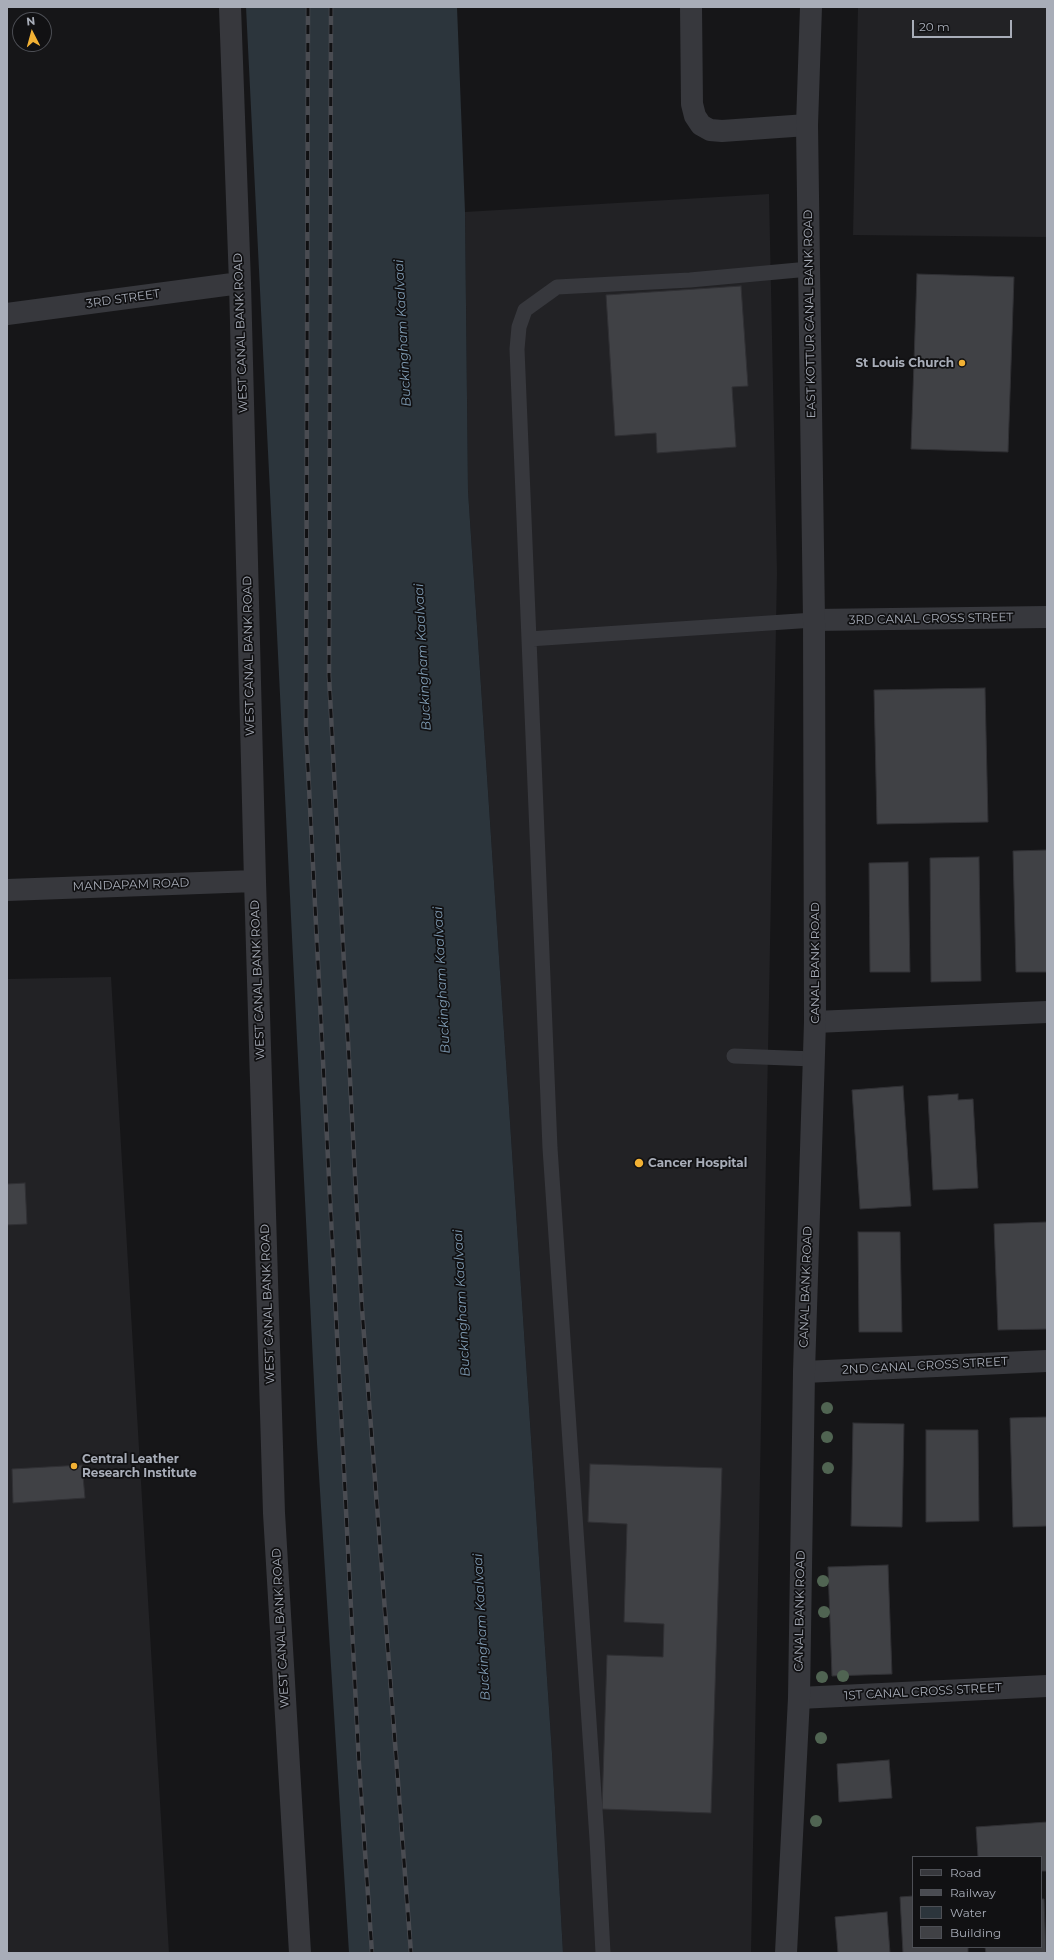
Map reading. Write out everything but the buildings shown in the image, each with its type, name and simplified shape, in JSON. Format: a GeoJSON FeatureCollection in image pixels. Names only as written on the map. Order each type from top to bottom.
{"type":"FeatureCollection","features":[{"type":"Feature","properties":{"kind":"street","name":"WEST CANAL BANK ROAD"},"geometry":{"type":"LineString","coordinates":[[230,7],[240,283],[255,881],[274,1514],[300,1953]]}},
{"type":"Feature","properties":{"kind":"street"},"geometry":{"type":"LineString","coordinates":[[691,7],[692,104],[695,116],[701,125],[710,130],[722,131],[806,125]]}},
{"type":"Feature","properties":{"kind":"street","name":"EAST KOTTUR CANAL BANK ROAD"},"geometry":{"type":"LineString","coordinates":[[811,7],[806,125],[814,620]]}},
{"type":"Feature","properties":{"kind":"street","name":"3RD STREET"},"geometry":{"type":"LineString","coordinates":[[7,314],[240,283]]}},
{"type":"Feature","properties":{"kind":"street","name":"3RD CANAL CROSS STREET"},"geometry":{"type":"LineString","coordinates":[[814,620],[1047,617]]}},
{"type":"Feature","properties":{"kind":"street","name":"CANAL BANK ROAD"},"geometry":{"type":"LineString","coordinates":[[786,1953],[799,1698],[804,1372],[815,1022],[814,620]]}},
{"type":"Feature","properties":{"kind":"street","name":"MANDAPAM ROAD"},"geometry":{"type":"LineString","coordinates":[[7,890],[255,881]]}},
{"type":"Feature","properties":{"kind":"street"},"geometry":{"type":"LineString","coordinates":[[815,1022],[1047,1012]]}},
{"type":"Feature","properties":{"kind":"street","name":"2ND CANAL CROSS STREET"},"geometry":{"type":"LineString","coordinates":[[804,1372],[1047,1361]]}},
{"type":"Feature","properties":{"kind":"street","name":"1ST CANAL CROSS STREET"},"geometry":{"type":"LineString","coordinates":[[799,1698],[1047,1686]]}},
{"type":"Feature","properties":{"kind":"lane"},"geometry":{"type":"LineString","coordinates":[[603,1953],[596,1823],[550,1148],[517,349],[519,327],[525,310],[538,299],[557,287],[690,280],[809,269]]}},
{"type":"Feature","properties":{"kind":"lane"},"geometry":{"type":"LineString","coordinates":[[529,639],[814,620]]}},
{"type":"Feature","properties":{"kind":"lane"},"geometry":{"type":"LineString","coordinates":[[734,1056],[814,1059]]}},
{"type":"Feature","properties":{"kind":"shaded area"},"geometry":{"type":"Polygon","coordinates":[[[858,7],[1047,7],[1047,237],[853,235],[858,7]]]}},
{"type":"Feature","properties":{"kind":"shaded area","name":"Cancer Hospital"},"geometry":{"type":"Polygon","coordinates":[[[769,194],[777,573],[751,1953],[563,1953],[552,1753],[468,491],[465,212],[769,194]]]}},
{"type":"Feature","properties":{"kind":"shaded area","name":"Central Leather Research Institute"},"geometry":{"type":"Polygon","coordinates":[[[111,977],[169,1953],[7,1953],[7,979],[111,977]]]}},
{"type":"Feature","properties":{"kind":"water","name":"Buckingham Kaalvaai"},"geometry":{"type":"Polygon","coordinates":[[[246,7],[457,7],[465,212],[468,491],[552,1753],[563,1953],[349,1953],[317,1443],[246,7]]]}},
{"type":"Feature","properties":{"kind":"railway"},"geometry":{"type":"LineString","coordinates":[[308,7],[306,729],[359,1764],[372,1953]]}},
{"type":"Feature","properties":{"kind":"railway"},"geometry":{"type":"LineString","coordinates":[[331,7],[329,676],[362,1309],[411,1953]]}},
{"type":"Feature","properties":{"kind":"place","name":"St Louis Church"},"geometry":{"type":"Point","coordinates":[962,363]}},
{"type":"Feature","properties":{"kind":"place","name":"Cancer Hospital"},"geometry":{"type":"Point","coordinates":[639,1163]}},
{"type":"Feature","properties":{"kind":"place","name":"Central Leather Research Institute"},"geometry":{"type":"Point","coordinates":[74,1466]}}]}
